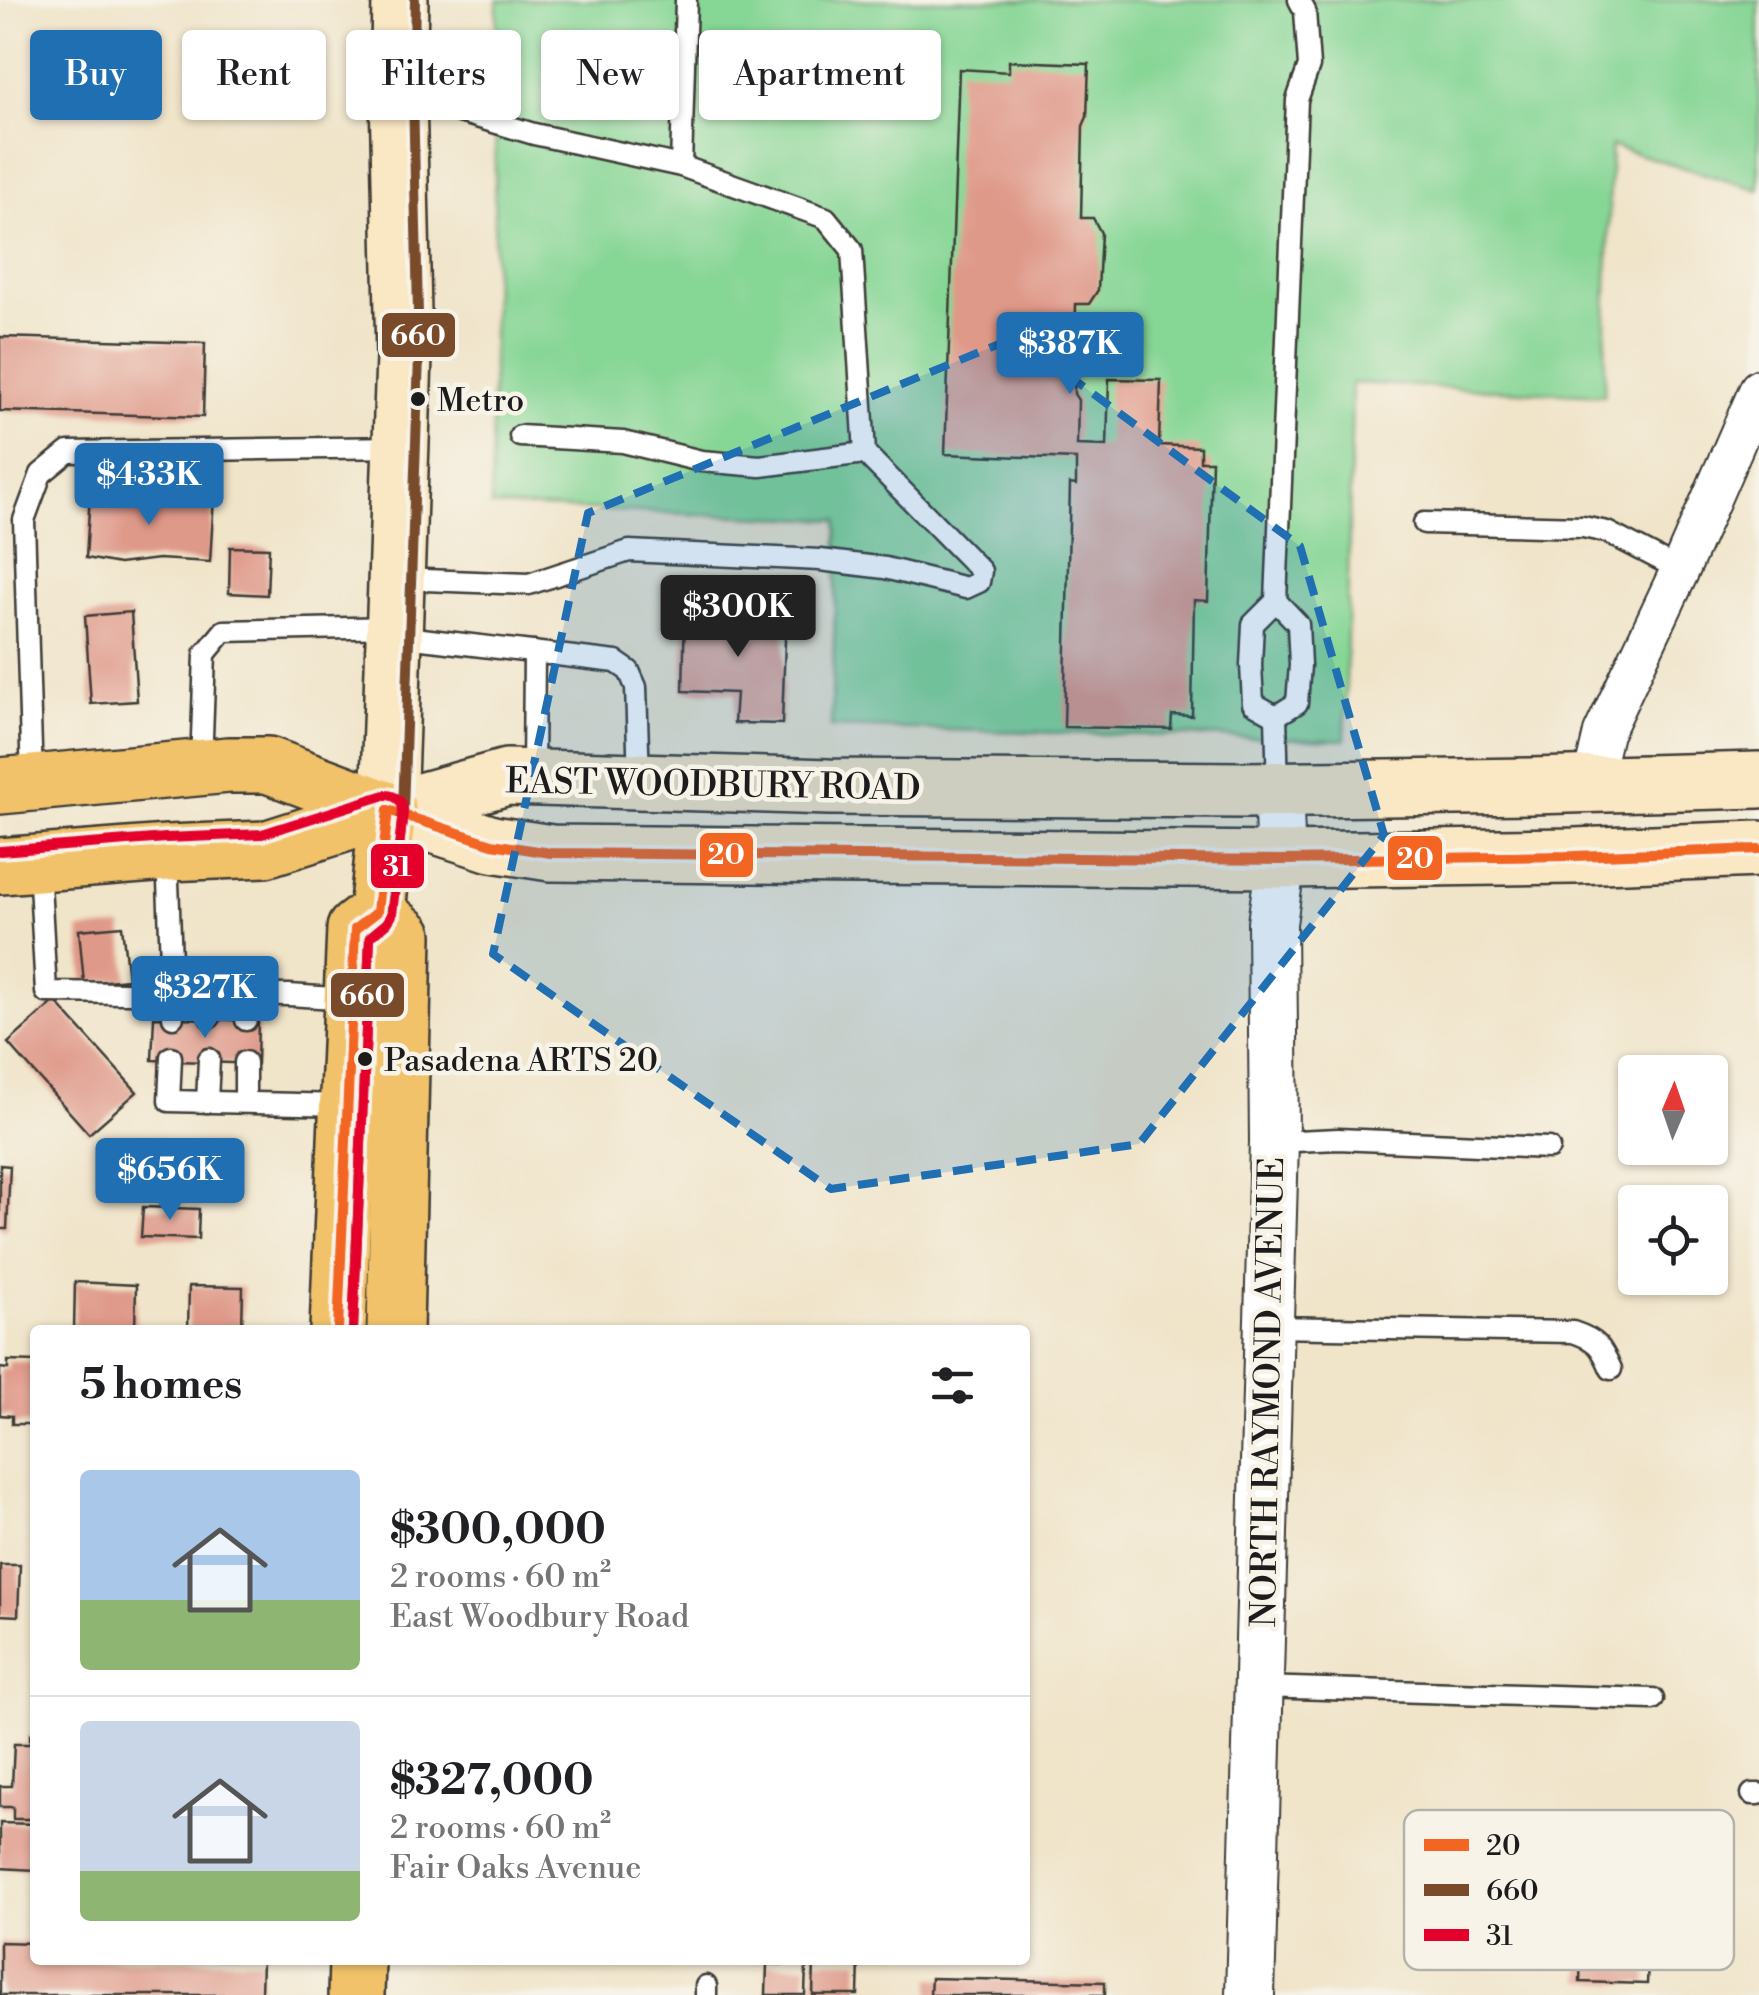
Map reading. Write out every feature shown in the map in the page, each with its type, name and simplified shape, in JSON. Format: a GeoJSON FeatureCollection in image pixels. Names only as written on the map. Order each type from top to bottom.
{"type":"FeatureCollection","features":[{"type":"Feature","properties":{"kind":"main road"},"geometry":{"type":"LineString","coordinates":[[399,30],[400,0]]}},
{"type":"Feature","properties":{"kind":"main road"},"geometry":{"type":"LineString","coordinates":[[338,1325],[356,929],[377,912],[388,810],[404,358],[399,120]]}},
{"type":"Feature","properties":{"kind":"main road"},"geometry":{"type":"LineString","coordinates":[[16,785],[268,765],[388,810]]}},
{"type":"Feature","properties":{"kind":"main road","name":"EAST WOODBURY ROAD"},"geometry":{"type":"LineString","coordinates":[[388,810],[507,777],[829,787],[1278,790],[1759,780]]}},
{"type":"Feature","properties":{"kind":"main road"},"geometry":{"type":"LineString","coordinates":[[19,864],[265,849],[388,810]]}},
{"type":"Feature","properties":{"kind":"main road","name":"EAST WOODBURY ROAD"},"geometry":{"type":"LineString","coordinates":[[388,810],[492,844],[551,852],[1280,860],[1574,856],[1759,848]]}},
{"type":"Feature","properties":{"kind":"main road"},"geometry":{"type":"LineString","coordinates":[[377,912],[404,936],[395,1325]]}},
{"type":"Feature","properties":{"kind":"main road"},"geometry":{"type":"LineString","coordinates":[[356,1995],[357,1965]]}},
{"type":"Feature","properties":{"kind":"street"},"geometry":{"type":"LineString","coordinates":[[1591,785],[1603,733],[1759,389]]}},
{"type":"Feature","properties":{"kind":"street","name":"NORTH RAYMOND AVENUE"},"geometry":{"type":"LineString","coordinates":[[1250,1995],[1274,1142],[1272,923],[1280,860],[1278,790]]}},
{"type":"Feature","properties":{"kind":"lane"},"geometry":{"type":"LineString","coordinates":[[680,166],[686,0]]}},
{"type":"Feature","properties":{"kind":"lane"},"geometry":{"type":"LineString","coordinates":[[1276,716],[1253,703],[1250,665],[1252,624],[1276,601],[1297,100],[1310,66],[1304,11],[1299,0]]}},
{"type":"Feature","properties":{"kind":"lane"},"geometry":{"type":"LineString","coordinates":[[201,768],[205,654],[224,630],[396,614],[529,584],[628,551],[820,560],[884,568],[966,588],[979,582],[981,571],[866,452],[852,250],[826,218],[680,166],[486,120]]}},
{"type":"Feature","properties":{"kind":"lane"},"geometry":{"type":"LineString","coordinates":[[520,436],[623,442],[701,460],[760,466],[866,452]]}},
{"type":"Feature","properties":{"kind":"lane"},"geometry":{"type":"LineString","coordinates":[[16,785],[24,520],[41,474],[68,452],[401,447]]}},
{"type":"Feature","properties":{"kind":"lane"},"geometry":{"type":"LineString","coordinates":[[1424,523],[1607,532],[1680,570]]}},
{"type":"Feature","properties":{"kind":"lane"},"geometry":{"type":"LineString","coordinates":[[1276,601],[1298,624],[1300,665],[1297,703],[1276,716]]}},
{"type":"Feature","properties":{"kind":"lane"},"geometry":{"type":"LineString","coordinates":[[396,614],[534,652],[616,662],[630,671],[636,686],[639,781]]}},
{"type":"Feature","properties":{"kind":"lane"},"geometry":{"type":"LineString","coordinates":[[534,652],[534,778]]}},
{"type":"Feature","properties":{"kind":"lane"},"geometry":{"type":"LineString","coordinates":[[1276,716],[1278,790]]}},
{"type":"Feature","properties":{"kind":"lane"},"geometry":{"type":"LineString","coordinates":[[167,853],[173,1017]]}},
{"type":"Feature","properties":{"kind":"lane"},"geometry":{"type":"LineString","coordinates":[[19,864],[46,992],[352,999]]}},
{"type":"Feature","properties":{"kind":"lane"},"geometry":{"type":"LineString","coordinates":[[210,1017],[211,994]]}},
{"type":"Feature","properties":{"kind":"lane"},"geometry":{"type":"LineString","coordinates":[[246,1020],[247,995]]}},
{"type":"Feature","properties":{"kind":"lane"},"geometry":{"type":"LineString","coordinates":[[171,1058],[169,1101],[347,1105]]}},
{"type":"Feature","properties":{"kind":"lane"},"geometry":{"type":"LineString","coordinates":[[207,1102],[209,1060]]}},
{"type":"Feature","properties":{"kind":"lane"},"geometry":{"type":"LineString","coordinates":[[245,1062],[245,1102]]}},
{"type":"Feature","properties":{"kind":"lane"},"geometry":{"type":"LineString","coordinates":[[1274,1142],[1338,1139],[1549,1148]]}},
{"type":"Feature","properties":{"kind":"lane"},"geometry":{"type":"LineString","coordinates":[[1269,1327],[1573,1332],[1590,1338],[1603,1350],[1610,1369]]}},
{"type":"Feature","properties":{"kind":"lane"},"geometry":{"type":"LineString","coordinates":[[1260,1687],[1654,1699]]}},
{"type":"Feature","properties":{"kind":"highlighted area"},"geometry":{"type":"Polygon","coordinates":[[[1016,337],[1300,546],[1384,835],[1139,1144],[831,1189],[493,954],[588,513],[1016,337]]]}},
{"type":"Feature","properties":{"kind":"green space"},"geometry":{"type":"Polygon","coordinates":[[[497,0],[1759,0],[1759,190],[1611,146],[1604,395],[1352,383],[1345,740],[831,727],[838,520],[491,506],[496,120],[521,120],[521,30],[497,30],[497,0]]]}},
{"type":"Feature","properties":{"kind":"building"},"geometry":{"type":"Polygon","coordinates":[[[1009,61],[1089,64],[1081,218],[1093,218],[1101,233],[1098,290],[1089,304],[1076,304],[1077,445],[1107,446],[1109,379],[1161,380],[1159,445],[1200,447],[1200,461],[1212,461],[1208,601],[1194,600],[1192,716],[1172,715],[1171,729],[1064,727],[1070,484],[1076,485],[1076,459],[945,454],[959,69],[1009,72],[1009,61]]]}},
{"type":"Feature","properties":{"kind":"building"},"geometry":{"type":"Polygon","coordinates":[[[0,337],[205,343],[203,417],[0,411],[0,337]]]}},
{"type":"Feature","properties":{"kind":"building"},"geometry":{"type":"Polygon","coordinates":[[[121,489],[152,497],[214,497],[210,562],[158,559],[119,564],[86,558],[90,494],[121,489]]]}},
{"type":"Feature","properties":{"kind":"building"},"geometry":{"type":"Polygon","coordinates":[[[230,547],[269,548],[267,595],[229,593],[230,547]]]}},
{"type":"Feature","properties":{"kind":"building"},"geometry":{"type":"Polygon","coordinates":[[[685,609],[786,612],[782,724],[734,723],[736,693],[683,691],[685,609]]]}},
{"type":"Feature","properties":{"kind":"building"},"geometry":{"type":"Polygon","coordinates":[[[131,612],[137,701],[91,704],[85,616],[131,612]]]}},
{"type":"Feature","properties":{"kind":"building"},"geometry":{"type":"Polygon","coordinates":[[[122,926],[128,979],[84,983],[79,930],[122,926]]]}},
{"type":"Feature","properties":{"kind":"building"},"geometry":{"type":"Polygon","coordinates":[[[55,1001],[137,1092],[89,1134],[8,1043],[55,1001]]]}},
{"type":"Feature","properties":{"kind":"building"},"geometry":{"type":"Polygon","coordinates":[[[154,1017],[258,1021],[257,1064],[152,1060],[154,1017]]]}},
{"type":"Feature","properties":{"kind":"building"},"geometry":{"type":"Polygon","coordinates":[[[0,1165],[10,1166],[7,1229],[0,1229],[0,1165]]]}},
{"type":"Feature","properties":{"kind":"building"},"geometry":{"type":"Polygon","coordinates":[[[143,1207],[199,1209],[198,1239],[141,1237],[143,1207]]]}},
{"type":"Feature","properties":{"kind":"building"},"geometry":{"type":"Polygon","coordinates":[[[75,1282],[136,1285],[135,1325],[74,1325],[75,1282]]]}},
{"type":"Feature","properties":{"kind":"building"},"geometry":{"type":"Polygon","coordinates":[[[189,1286],[243,1287],[242,1325],[188,1325],[189,1286]]]}},
{"type":"Feature","properties":{"kind":"building"},"geometry":{"type":"Polygon","coordinates":[[[8,1361],[30,1362],[30,1424],[12,1424],[12,1416],[0,1415],[0,1368],[8,1369],[8,1361]]]}},
{"type":"Feature","properties":{"kind":"building"},"geometry":{"type":"Polygon","coordinates":[[[0,1565],[20,1565],[18,1616],[0,1615],[0,1565]]]}},
{"type":"Feature","properties":{"kind":"building"},"geometry":{"type":"Polygon","coordinates":[[[14,1744],[30,1744],[30,1819],[13,1819],[13,1807],[0,1807],[0,1786],[12,1786],[14,1744]]]}},
{"type":"Feature","properties":{"kind":"building"},"geometry":{"type":"Polygon","coordinates":[[[0,1823],[30,1824],[30,1870],[0,1868],[0,1823]]]}},
{"type":"Feature","properties":{"kind":"building"},"geometry":{"type":"Polygon","coordinates":[[[0,1942],[30,1943],[30,1965],[262,1965],[261,1995],[0,1995],[0,1942]]]}},
{"type":"Feature","properties":{"kind":"building"},"geometry":{"type":"Polygon","coordinates":[[[767,1965],[806,1965],[805,1995],[766,1995],[767,1965]]]}},
{"type":"Feature","properties":{"kind":"building"},"geometry":{"type":"Polygon","coordinates":[[[814,1965],[859,1965],[858,1995],[813,1995],[814,1965]]]}},
{"type":"Feature","properties":{"kind":"building"},"geometry":{"type":"Polygon","coordinates":[[[1580,1970],[1648,1970],[1647,1984],[1580,1982],[1580,1970]]]}},
{"type":"Feature","properties":{"kind":"building"},"geometry":{"type":"Polygon","coordinates":[[[931,1978],[1105,1982],[1105,1995],[930,1995],[931,1978]]]}},
{"type":"Feature","properties":{"kind":"transit line","name":"660"},"geometry":{"type":"LineString","coordinates":[[353,1325],[370,937],[391,917],[403,811],[419,357],[413,94],[415,0]]}},
{"type":"Feature","properties":{"kind":"transit line","name":"31"},"geometry":{"type":"LineString","coordinates":[[0,851],[262,834],[385,795],[400,802],[403,812],[392,915],[370,937],[353,1325]]}},
{"type":"Feature","properties":{"kind":"transit line","name":"20"},"geometry":{"type":"LineString","coordinates":[[388,810],[492,844],[551,853],[1281,860],[1759,849]]}},
{"type":"Feature","properties":{"kind":"transit line","name":"20"},"geometry":{"type":"LineString","coordinates":[[338,1325],[355,929],[377,912],[388,810]]}},
{"type":"Feature","properties":{"kind":"place","name":"Metro"},"geometry":{"type":"Point","coordinates":[418,399]}},
{"type":"Feature","properties":{"kind":"place","name":"Pasadena ARTS 20"},"geometry":{"type":"Point","coordinates":[365,1059]}}]}
